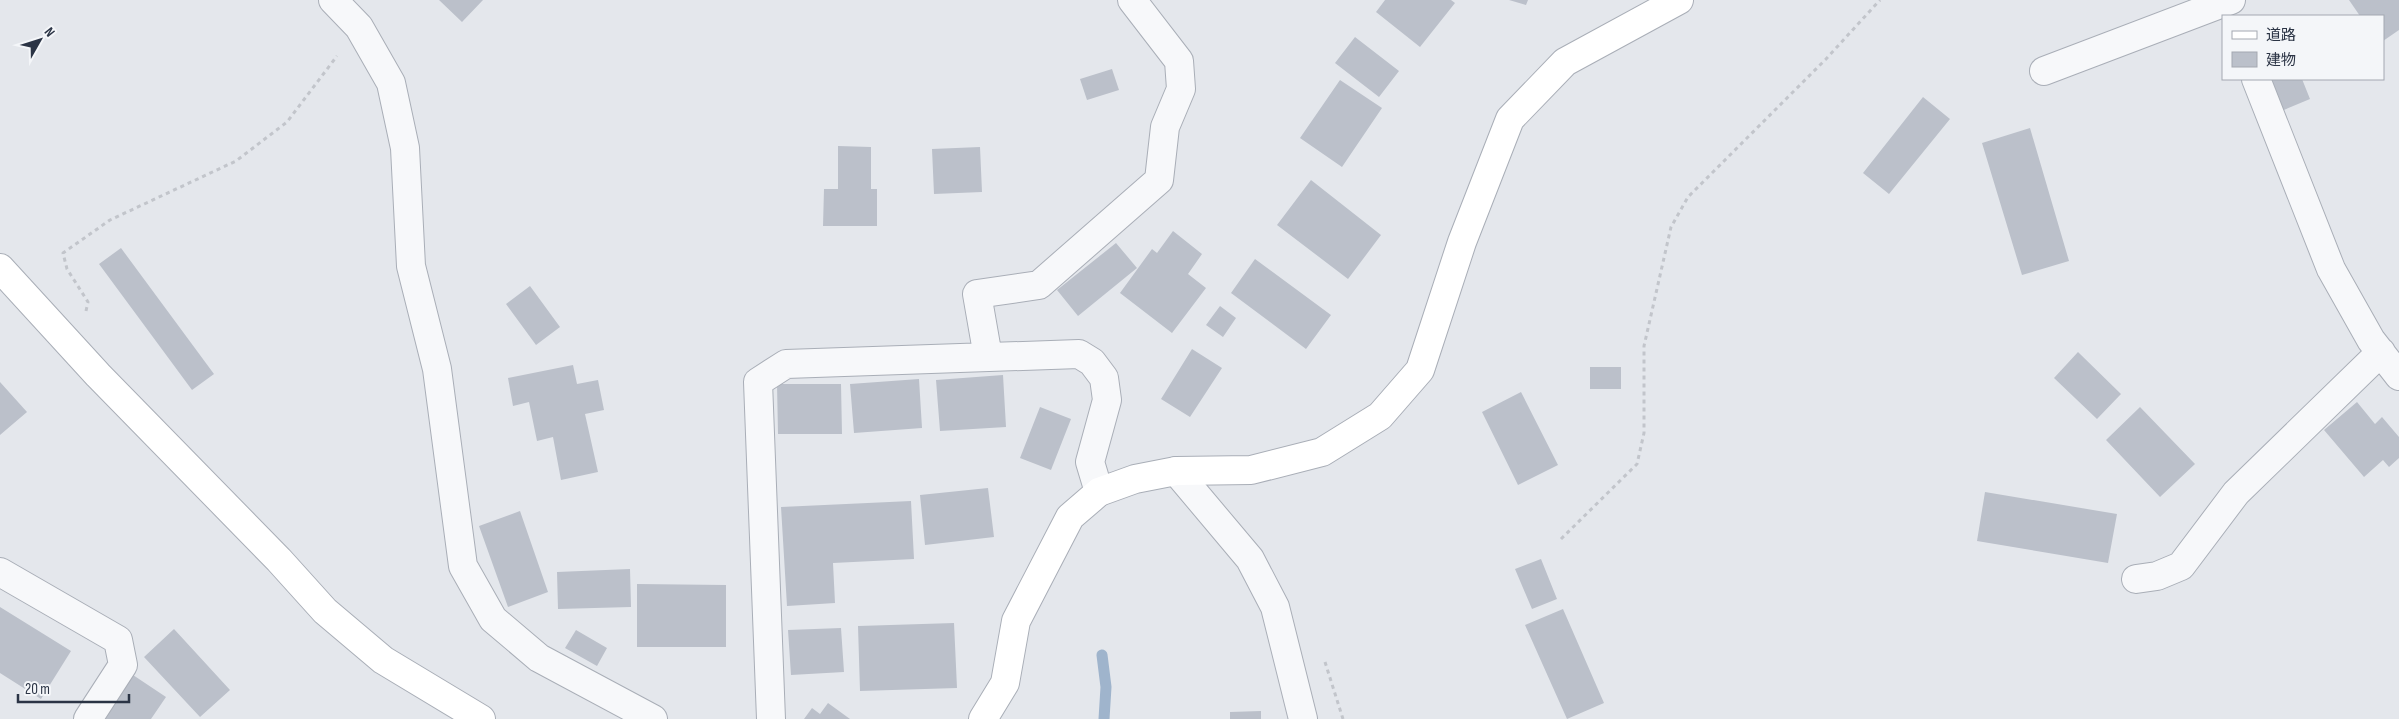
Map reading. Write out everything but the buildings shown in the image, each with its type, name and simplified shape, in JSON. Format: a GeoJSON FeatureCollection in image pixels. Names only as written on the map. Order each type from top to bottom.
{"type":"FeatureCollection","features":[{"type":"Feature","properties":{"kind":"street"},"geometry":{"type":"LineString","coordinates":[[333,0],[359,27],[391,83],[405,148],[411,266],[437,369],[463,566],[493,619],[539,658],[653,719]]}},
{"type":"Feature","properties":{"kind":"street"},"geometry":{"type":"LineString","coordinates":[[988,357],[977,294],[1039,285],[1159,180],[1165,127],[1181,89],[1179,61],[1132,0]]}},
{"type":"Feature","properties":{"kind":"street"},"geometry":{"type":"LineString","coordinates":[[983,719],[1005,684],[1016,621],[1070,517],[1098,492],[1135,479],[1176,472],[1251,470],[1322,452],[1380,416],[1420,370],[1462,242],[1510,120],[1565,62],[1679,0]]}},
{"type":"Feature","properties":{"kind":"street"},"geometry":{"type":"LineString","coordinates":[[2044,71],[2231,0],[2236,15]]}},
{"type":"Feature","properties":{"kind":"street"},"geometry":{"type":"LineString","coordinates":[[2256,80],[2331,269],[2371,340],[2399,376]]}},
{"type":"Feature","properties":{"kind":"street"},"geometry":{"type":"LineString","coordinates":[[0,268],[76,351],[326,611],[383,660],[481,719]]}},
{"type":"Feature","properties":{"kind":"street"},"geometry":{"type":"LineString","coordinates":[[2136,579],[2157,576],[2182,566],[2236,493],[2381,352]]}},
{"type":"Feature","properties":{"kind":"street"},"geometry":{"type":"LineString","coordinates":[[771,719],[758,382],[786,364],[1080,354],[1092,362],[1104,378],[1107,400],[1090,462],[1098,492]]}},
{"type":"Feature","properties":{"kind":"street"},"geometry":{"type":"LineString","coordinates":[[1176,472],[1250,559],[1275,608],[1303,719]]}},
{"type":"Feature","properties":{"kind":"street"},"geometry":{"type":"LineString","coordinates":[[0,572],[118,640],[123,665],[88,719]]}},
{"type":"Feature","properties":{"kind":"path"},"geometry":{"type":"LineString","coordinates":[[1561,539],[1636,464],[1644,434],[1644,346],[1671,226],[1688,197],[1826,59],[1880,0]]}},
{"type":"Feature","properties":{"kind":"path"},"geometry":{"type":"LineString","coordinates":[[76,351],[88,302],[67,269],[63,253],[110,220],[236,161],[287,122],[359,27]]}},
{"type":"Feature","properties":{"kind":"waterway"},"geometry":{"type":"LineString","coordinates":[[1102,655],[1106,687],[1104,719]]}}]}
